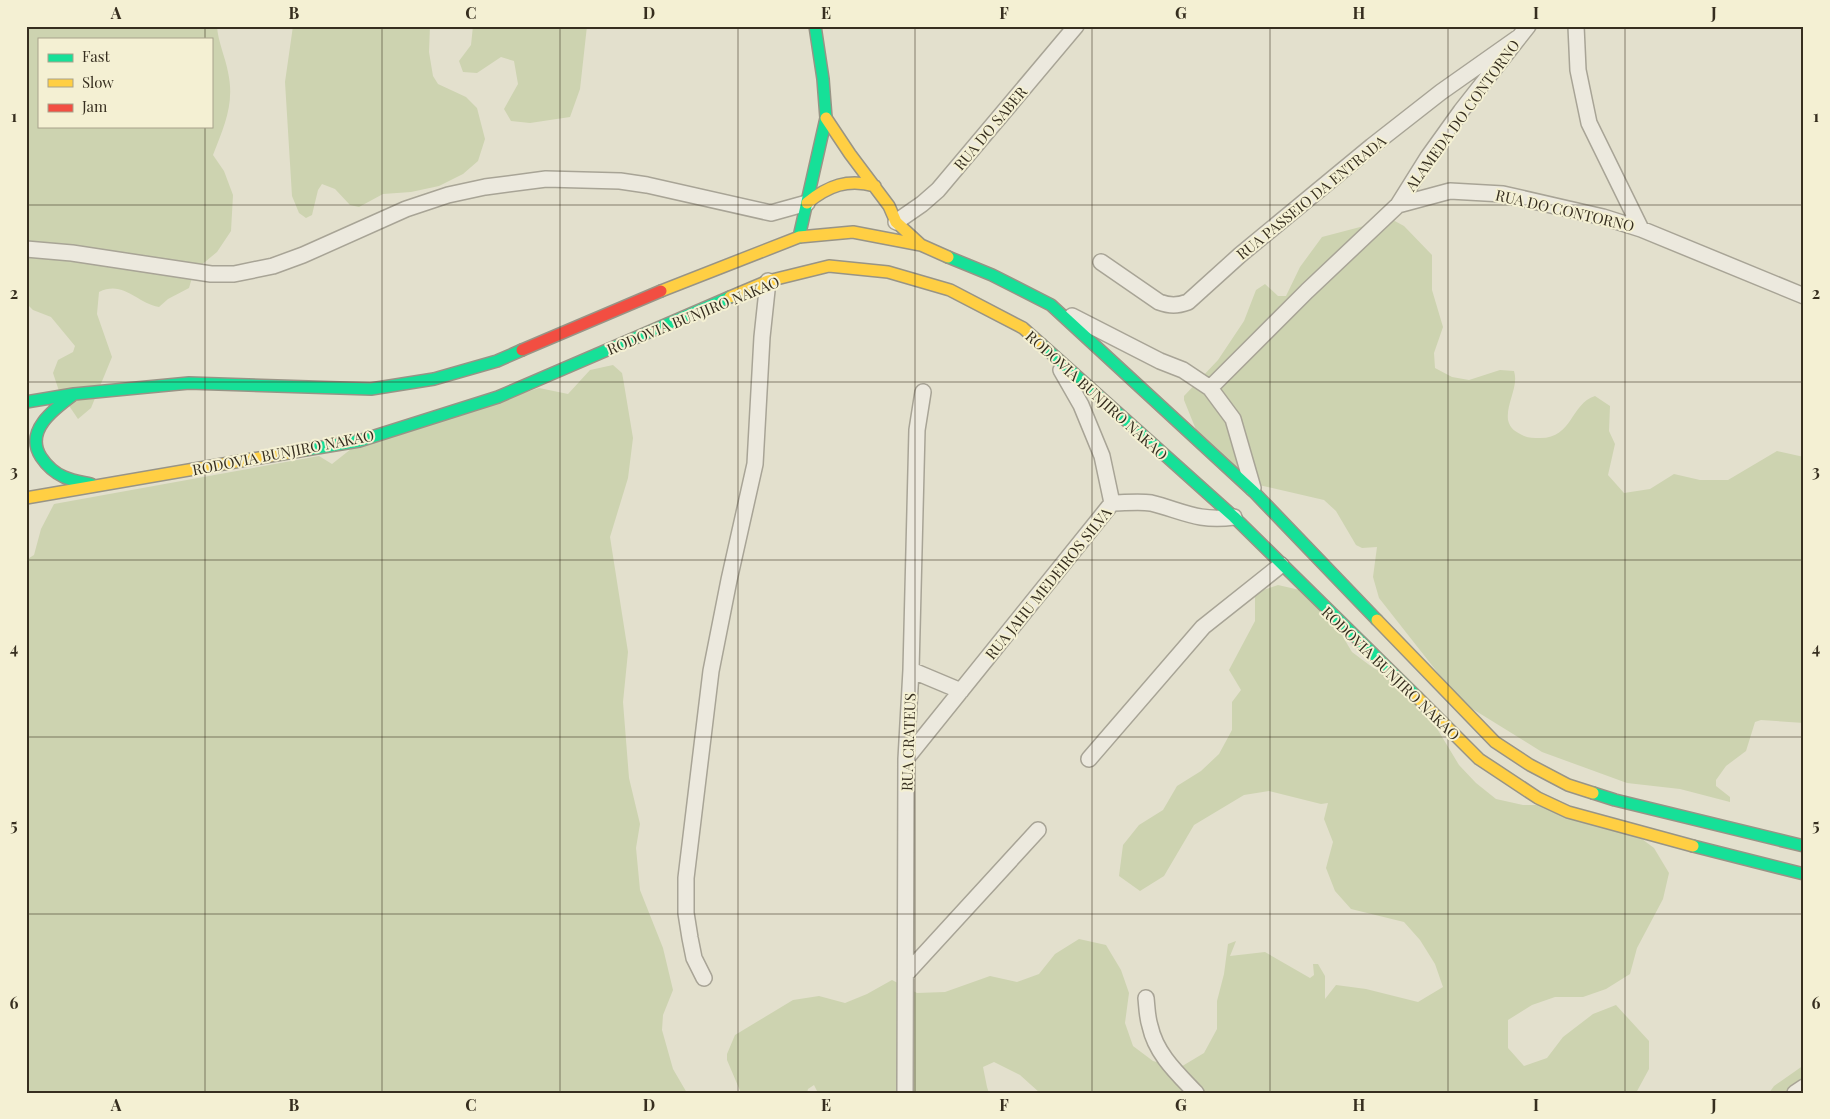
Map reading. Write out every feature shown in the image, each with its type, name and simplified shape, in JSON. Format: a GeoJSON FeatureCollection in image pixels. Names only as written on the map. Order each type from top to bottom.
{"type":"FeatureCollection","features":[{"type":"Feature","properties":{"kind":"main road"},"geometry":{"type":"LineString","coordinates":[[800,237],[806,202],[826,118],[823,80],[815,26]]}},
{"type":"Feature","properties":{"kind":"main road"},"geometry":{"type":"LineString","coordinates":[[826,118],[889,206],[896,222],[921,245]]}},
{"type":"Feature","properties":{"kind":"main road"},"geometry":{"type":"LineString","coordinates":[[806,202],[826,188],[848,182],[857,181],[875,186]]}},
{"type":"Feature","properties":{"kind":"main road","name":"RODOVIA BUNJIRO NAKAO"},"geometry":{"type":"LineString","coordinates":[[26,402],[74,394],[189,383],[371,389],[434,379],[497,361],[677,284],[800,237],[853,232],[921,245],[992,275],[1051,305],[1254,492],[1495,742],[1530,765],[1568,785],[1615,800],[1804,846]]}},
{"type":"Feature","properties":{"kind":"main road","name":"RODOVIA BUNJIRO NAKAO"},"geometry":{"type":"LineString","coordinates":[[26,498],[359,441],[498,397],[768,281],[829,266],[888,272],[950,290],[1023,328],[1234,517],[1479,759],[1538,798],[1568,812],[1601,822],[1804,874]]}},
{"type":"Feature","properties":{"kind":"main road"},"geometry":{"type":"LineString","coordinates":[[74,394],[54,408],[40,425],[34,442],[40,457],[50,469],[68,479],[100,485]]}},
{"type":"Feature","properties":{"kind":"street","name":"RUA DO SABER"},"geometry":{"type":"LineString","coordinates":[[896,222],[938,190],[1076,26]]}},
{"type":"Feature","properties":{"kind":"street","name":"RUA DO CONTORNO"},"geometry":{"type":"LineString","coordinates":[[1576,26],[1578,70],[1589,123],[1641,229]]}},
{"type":"Feature","properties":{"kind":"street","name":"ALAMEDA DO CONTORNO"},"geometry":{"type":"LineString","coordinates":[[1398,205],[1428,157],[1523,32]]}},
{"type":"Feature","properties":{"kind":"street","name":"RUA PASSEIO DA ENTRADA"},"geometry":{"type":"LineString","coordinates":[[1101,262],[1159,302],[1169,306],[1188,302],[1228,265],[1372,146],[1441,92],[1523,32]]}},
{"type":"Feature","properties":{"kind":"street"},"geometry":{"type":"LineString","coordinates":[[26,249],[72,253],[212,274],[234,274],[273,266],[303,255],[406,209],[448,195],[485,187],[546,179],[620,181],[648,185],[771,213],[806,202]]}},
{"type":"Feature","properties":{"kind":"street","name":"RUA DO CONTORNO"},"geometry":{"type":"LineString","coordinates":[[1398,205],[1450,191],[1476,191],[1503,194],[1576,210],[1641,229]]}},
{"type":"Feature","properties":{"kind":"street"},"geometry":{"type":"LineString","coordinates":[[1210,388],[1307,291],[1398,205]]}},
{"type":"Feature","properties":{"kind":"street"},"geometry":{"type":"LineString","coordinates":[[1641,229],[1804,296]]}},
{"type":"Feature","properties":{"kind":"street"},"geometry":{"type":"LineString","coordinates":[[704,978],[694,958],[690,938],[686,913],[686,878],[711,671],[755,464],[762,337],[768,281]]}},
{"type":"Feature","properties":{"kind":"street"},"geometry":{"type":"LineString","coordinates":[[1051,305],[1160,361],[1183,370],[1210,388],[1233,419],[1254,492]]}},
{"type":"Feature","properties":{"kind":"street"},"geometry":{"type":"LineString","coordinates":[[1023,328],[1064,374],[1081,405],[1102,456],[1112,503]]}},
{"type":"Feature","properties":{"kind":"street","name":"RUA CRATEUS"},"geometry":{"type":"LineString","coordinates":[[905,1093],[906,759],[911,670],[917,430],[922,392]]}},
{"type":"Feature","properties":{"kind":"street","name":"RUA JAHU MEDEIROS SILVA"},"geometry":{"type":"LineString","coordinates":[[906,759],[1112,503],[1149,503],[1195,517],[1216,520],[1234,517]]}},
{"type":"Feature","properties":{"kind":"street"},"geometry":{"type":"LineString","coordinates":[[1089,759],[1203,627],[1281,565]]}},
{"type":"Feature","properties":{"kind":"street"},"geometry":{"type":"LineString","coordinates":[[911,670],[960,691]]}},
{"type":"Feature","properties":{"kind":"street"},"geometry":{"type":"LineString","coordinates":[[906,974],[1038,830]]}},
{"type":"Feature","properties":{"kind":"street"},"geometry":{"type":"LineString","coordinates":[[1146,998],[1149,1025],[1155,1041],[1168,1064],[1196,1093]]}},
{"type":"Feature","properties":{"kind":"street"},"geometry":{"type":"LineString","coordinates":[[1795,1093],[1804,1087]]}},
{"type":"Feature","properties":{"kind":"green space"},"geometry":{"type":"Polygon","coordinates":[[[26,26],[217,26],[228,72],[230,94],[227,115],[213,155],[224,171],[233,195],[231,231],[217,252],[194,271],[189,288],[168,299],[159,307],[151,305],[123,290],[108,289],[99,292],[97,314],[112,357],[91,408],[78,419],[59,391],[53,373],[58,360],[73,352],[75,346],[51,317],[33,310],[26,303],[26,26]]]}},
{"type":"Feature","properties":{"kind":"green space"},"geometry":{"type":"Polygon","coordinates":[[[293,26],[430,26],[429,52],[433,76],[438,84],[466,97],[477,108],[485,139],[478,161],[463,174],[439,186],[411,192],[383,194],[359,207],[350,205],[335,189],[322,184],[318,190],[312,215],[306,218],[299,213],[292,196],[285,82],[293,26]]]}},
{"type":"Feature","properties":{"kind":"green space"},"geometry":{"type":"Polygon","coordinates":[[[473,26],[587,26],[580,89],[570,117],[530,123],[511,121],[504,109],[518,84],[514,61],[501,57],[477,73],[463,72],[459,61],[471,45],[473,26]]]}},
{"type":"Feature","properties":{"kind":"green space"},"geometry":{"type":"Polygon","coordinates":[[[1393,220],[1404,226],[1432,255],[1432,290],[1443,327],[1434,353],[1435,368],[1452,377],[1469,380],[1500,370],[1514,371],[1515,383],[1508,420],[1512,428],[1518,433],[1528,437],[1539,438],[1550,437],[1559,433],[1580,406],[1595,396],[1610,406],[1609,431],[1615,444],[1608,475],[1624,493],[1650,489],[1674,474],[1700,480],[1728,480],[1777,451],[1804,457],[1804,723],[1761,720],[1755,722],[1746,751],[1726,766],[1716,780],[1716,786],[1730,797],[1730,802],[1680,789],[1627,783],[1542,752],[1471,708],[1449,687],[1379,598],[1373,577],[1377,547],[1362,548],[1356,545],[1336,511],[1324,500],[1233,479],[1205,452],[1184,396],[1218,360],[1244,321],[1256,290],[1265,284],[1278,296],[1286,296],[1300,267],[1322,237],[1393,220]]]}},
{"type":"Feature","properties":{"kind":"green space"},"geometry":{"type":"Polygon","coordinates":[[[613,365],[622,373],[633,438],[628,478],[610,537],[628,652],[623,702],[629,778],[640,824],[636,848],[640,890],[663,948],[673,990],[663,1015],[662,1030],[673,1069],[687,1093],[26,1093],[26,560],[34,555],[41,529],[54,504],[319,456],[332,464],[351,449],[539,388],[568,394],[590,370],[613,365]]]}},
{"type":"Feature","properties":{"kind":"green space"},"geometry":{"type":"Polygon","coordinates":[[[1278,585],[1304,591],[1337,627],[1352,652],[1372,667],[1415,692],[1459,765],[1476,783],[1496,799],[1523,805],[1551,805],[1634,833],[1654,848],[1669,873],[1663,899],[1637,948],[1630,974],[1606,989],[1583,997],[1555,997],[1532,1005],[1508,1020],[1508,1048],[1524,1066],[1547,1058],[1563,1037],[1593,1014],[1616,1005],[1649,1041],[1649,1069],[1636,1093],[1040,1093],[1020,1075],[994,1062],[983,1067],[989,1093],[818,1093],[814,1085],[808,1089],[807,1093],[741,1093],[727,1060],[727,1054],[735,1035],[793,1000],[819,996],[845,1003],[867,994],[892,980],[917,993],[945,992],[990,976],[1017,982],[1039,974],[1055,954],[1079,939],[1106,945],[1121,970],[1129,993],[1125,1023],[1133,1046],[1153,1061],[1179,1068],[1204,1053],[1217,1029],[1217,1001],[1224,974],[1228,944],[1236,941],[1230,956],[1265,952],[1310,978],[1314,975],[1313,964],[1318,964],[1325,976],[1325,999],[1336,985],[1366,989],[1418,1002],[1443,987],[1435,964],[1420,940],[1404,922],[1351,909],[1335,891],[1326,868],[1333,842],[1324,819],[1328,803],[1321,804],[1269,791],[1244,795],[1194,825],[1164,876],[1140,891],[1119,876],[1123,845],[1139,825],[1163,810],[1177,786],[1201,771],[1219,754],[1232,730],[1232,702],[1241,690],[1229,670],[1255,621],[1255,593],[1278,585]]]}},
{"type":"Feature","properties":{"kind":"green space"},"geometry":{"type":"Polygon","coordinates":[[[1804,1065],[1804,1093],[1769,1093],[1774,1086],[1804,1065]]]}},
{"type":"Feature","properties":{"kind":"traffic: fast"},"geometry":{"type":"LineString","coordinates":[[799,237],[826,118],[823,79],[815,26]]}},
{"type":"Feature","properties":{"kind":"traffic: fast"},"geometry":{"type":"LineString","coordinates":[[948,257],[992,275],[1051,305],[1254,492],[1377,620]]}},
{"type":"Feature","properties":{"kind":"traffic: fast"},"geometry":{"type":"LineString","coordinates":[[305,450],[359,441],[498,397],[730,297]]}},
{"type":"Feature","properties":{"kind":"traffic: fast"},"geometry":{"type":"LineString","coordinates":[[1041,344],[1234,517],[1417,697]]}},
{"type":"Feature","properties":{"kind":"traffic: fast"},"geometry":{"type":"LineString","coordinates":[[26,402],[74,394],[189,383],[371,389],[434,379],[497,361],[522,350]]}},
{"type":"Feature","properties":{"kind":"traffic: fast"},"geometry":{"type":"LineString","coordinates":[[73,395],[50,414],[44,422],[36,438],[37,447],[41,457],[51,469],[71,480],[91,484]]}},
{"type":"Feature","properties":{"kind":"traffic: fast"},"geometry":{"type":"LineString","coordinates":[[1593,793],[1804,846]]}},
{"type":"Feature","properties":{"kind":"traffic: fast"},"geometry":{"type":"LineString","coordinates":[[1693,846],[1804,874]]}},
{"type":"Feature","properties":{"kind":"traffic: slow"},"geometry":{"type":"LineString","coordinates":[[826,118],[889,206],[896,222],[921,245]]}},
{"type":"Feature","properties":{"kind":"traffic: slow"},"geometry":{"type":"LineString","coordinates":[[807,203],[823,192],[839,185],[856,183],[875,186]]}},
{"type":"Feature","properties":{"kind":"traffic: slow"},"geometry":{"type":"LineString","coordinates":[[661,291],[799,237],[853,232],[921,245],[948,257]]}},
{"type":"Feature","properties":{"kind":"traffic: slow"},"geometry":{"type":"LineString","coordinates":[[730,297],[768,281],[829,266],[888,272],[950,290],[1023,328],[1041,344]]}},
{"type":"Feature","properties":{"kind":"traffic: slow"},"geometry":{"type":"LineString","coordinates":[[26,498],[305,450]]}},
{"type":"Feature","properties":{"kind":"traffic: slow"},"geometry":{"type":"LineString","coordinates":[[1377,620],[1495,742],[1530,765],[1568,785],[1593,793]]}},
{"type":"Feature","properties":{"kind":"traffic: slow"},"geometry":{"type":"LineString","coordinates":[[1417,697],[1479,759],[1538,798],[1568,812],[1693,846]]}},
{"type":"Feature","properties":{"kind":"traffic: jam"},"geometry":{"type":"LineString","coordinates":[[522,350],[661,291]]}}]}
